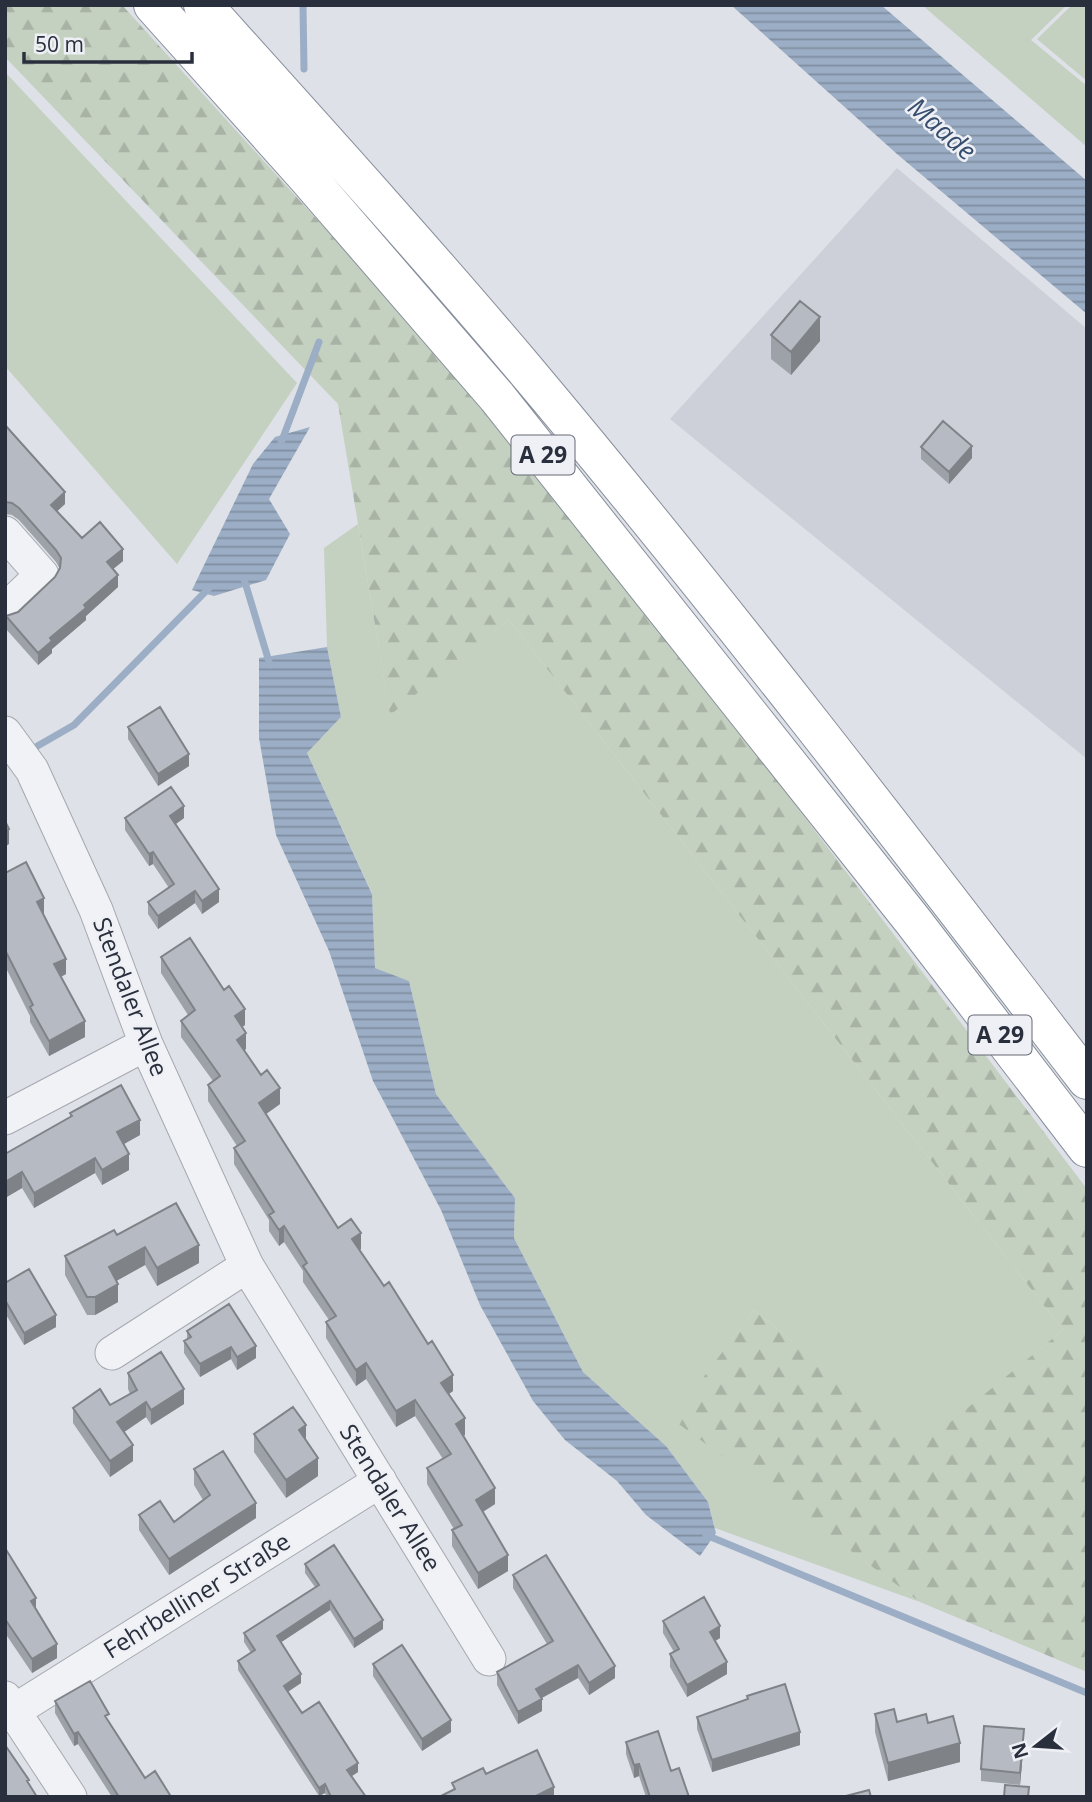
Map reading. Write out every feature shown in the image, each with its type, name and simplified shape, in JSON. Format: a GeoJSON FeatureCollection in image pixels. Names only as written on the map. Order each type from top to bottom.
{"type":"FeatureCollection","features":[{"type":"Feature","properties":{"kind":"highway","name":"A 29"},"geometry":{"type":"LineString","coordinates":[[153,5],[306,176],[497,397],[913,921],[1087,1148]]}},
{"type":"Feature","properties":{"kind":"highway","name":"A 29"},"geometry":{"type":"LineString","coordinates":[[203,5],[338,154],[532,378],[716,604],[1087,1080]]}},
{"type":"Feature","properties":{"kind":"street"},"geometry":{"type":"LineString","coordinates":[[5,533],[42,575],[5,610]]}},
{"type":"Feature","properties":{"kind":"street","name":"Stendaler Allee"},"geometry":{"type":"LineString","coordinates":[[5,733],[32,770],[96,910],[146,1044],[247,1266],[489,1659]]}},
{"type":"Feature","properties":{"kind":"street"},"geometry":{"type":"LineString","coordinates":[[5,1118],[146,1044]]}},
{"type":"Feature","properties":{"kind":"street"},"geometry":{"type":"LineString","coordinates":[[112,1353],[247,1266]]}},
{"type":"Feature","properties":{"kind":"street","name":"Fehrbelliner Straße"},"geometry":{"type":"LineString","coordinates":[[9,1705],[380,1481]]}},
{"type":"Feature","properties":{"kind":"street"},"geometry":{"type":"LineString","coordinates":[[9,1705],[70,1797]]}},
{"type":"Feature","properties":{"kind":"shaded area"},"geometry":{"type":"Polygon","coordinates":[[[897,168],[1087,329],[1087,759],[670,419],[897,168]]]}},
{"type":"Feature","properties":{"kind":"green space"},"geometry":{"type":"Polygon","coordinates":[[[5,5],[122,5],[522,445],[1087,1189],[1087,1672],[920,1602],[672,1419],[754,1310],[921,1446],[1063,1330],[509,620],[390,715],[338,404],[5,57],[5,5]]]}},
{"type":"Feature","properties":{"kind":"green space"},"geometry":{"type":"Polygon","coordinates":[[[922,5],[1067,5],[1031,40],[1087,86],[1087,147],[922,5]]]}},
{"type":"Feature","properties":{"kind":"green space"},"geometry":{"type":"Polygon","coordinates":[[[1072,5],[1087,5],[1087,81],[1037,39],[1072,5]]]}},
{"type":"Feature","properties":{"kind":"green space"},"geometry":{"type":"Polygon","coordinates":[[[5,72],[297,383],[177,564],[5,366],[5,72]]]}},
{"type":"Feature","properties":{"kind":"green space"},"geometry":{"type":"Polygon","coordinates":[[[358,524],[390,714],[509,620],[1063,1330],[921,1447],[754,1310],[673,1419],[920,1602],[715,1528],[708,1502],[666,1446],[583,1372],[514,1238],[515,1198],[436,1094],[409,981],[375,968],[372,893],[307,753],[341,717],[327,647],[324,548],[358,524]]]}},
{"type":"Feature","properties":{"kind":"water","name":"Maade"},"geometry":{"type":"Polygon","coordinates":[[[731,5],[881,5],[1087,181],[1087,314],[897,154],[731,5]]]}},
{"type":"Feature","properties":{"kind":"water"},"geometry":{"type":"Polygon","coordinates":[[[310,427],[269,499],[290,534],[266,580],[214,596],[192,590],[253,464],[275,437],[310,427]]]}},
{"type":"Feature","properties":{"kind":"water"},"geometry":{"type":"Polygon","coordinates":[[[327,647],[341,717],[307,753],[372,894],[375,968],[409,981],[436,1094],[515,1198],[514,1238],[583,1372],[666,1446],[708,1502],[716,1533],[700,1556],[646,1515],[617,1481],[565,1440],[533,1401],[480,1305],[441,1210],[373,1081],[329,951],[276,835],[259,738],[259,658],[327,647]]]}},
{"type":"Feature","properties":{"kind":"building"},"geometry":{"type":"Polygon","coordinates":[[[800,301],[820,317],[791,352],[771,335],[800,301]]]}},
{"type":"Feature","properties":{"kind":"building"},"geometry":{"type":"Polygon","coordinates":[[[943,421],[972,446],[949,472],[921,447],[943,421]]]}},
{"type":"Feature","properties":{"kind":"building"},"geometry":{"type":"Polygon","coordinates":[[[5,425],[65,492],[51,505],[82,538],[100,522],[123,549],[107,562],[118,575],[84,605],[86,608],[50,638],[52,641],[38,653],[6,616],[18,612],[55,577],[61,558],[19,508],[5,502],[5,425]]]}},
{"type":"Feature","properties":{"kind":"building"},"geometry":{"type":"Polygon","coordinates":[[[160,707],[189,754],[158,774],[128,727],[160,707]]]}},
{"type":"Feature","properties":{"kind":"building"},"geometry":{"type":"Polygon","coordinates":[[[171,787],[184,806],[170,816],[219,889],[202,901],[195,891],[158,916],[148,902],[174,884],[153,852],[149,854],[125,818],[171,787]]]}},
{"type":"Feature","properties":{"kind":"building"},"geometry":{"type":"Polygon","coordinates":[[[26,862],[44,898],[37,902],[66,959],[54,964],[85,1021],[49,1041],[30,1007],[33,1005],[5,950],[5,873],[26,862]]]}},
{"type":"Feature","properties":{"kind":"building"},"geometry":{"type":"Polygon","coordinates":[[[190,938],[224,990],[229,986],[245,1009],[235,1016],[246,1033],[237,1040],[261,1075],[267,1070],[280,1088],[259,1103],[338,1228],[351,1219],[361,1233],[352,1239],[384,1286],[389,1282],[428,1344],[432,1341],[453,1375],[441,1383],[465,1418],[456,1424],[495,1488],[476,1500],[508,1555],[478,1573],[452,1530],[462,1525],[427,1468],[451,1454],[415,1400],[396,1411],[366,1363],[356,1370],[326,1322],[336,1316],[303,1266],[307,1263],[284,1226],[279,1230],[269,1215],[274,1212],[234,1148],[245,1141],[208,1085],[220,1076],[181,1021],[195,1010],[161,957],[190,938]]]}},
{"type":"Feature","properties":{"kind":"building"},"geometry":{"type":"Polygon","coordinates":[[[121,1085],[140,1120],[117,1132],[129,1154],[102,1170],[95,1158],[34,1193],[22,1172],[5,1182],[5,1154],[121,1085]]]}},
{"type":"Feature","properties":{"kind":"building"},"geometry":{"type":"Polygon","coordinates":[[[176,1203],[199,1245],[157,1268],[145,1247],[109,1267],[118,1284],[95,1297],[87,1297],[65,1256],[114,1230],[117,1235],[176,1203]]]}},
{"type":"Feature","properties":{"kind":"building"},"geometry":{"type":"Polygon","coordinates":[[[29,1269],[56,1315],[24,1333],[5,1300],[5,1283],[29,1269]]]}},
{"type":"Feature","properties":{"kind":"building"},"geometry":{"type":"Polygon","coordinates":[[[229,1304],[256,1346],[237,1357],[231,1347],[200,1364],[184,1341],[191,1337],[187,1331],[229,1304]]]}},
{"type":"Feature","properties":{"kind":"building"},"geometry":{"type":"Polygon","coordinates":[[[161,1352],[184,1389],[151,1410],[146,1402],[117,1422],[133,1445],[110,1461],[73,1408],[100,1389],[110,1405],[137,1390],[128,1373],[161,1352]]]}},
{"type":"Feature","properties":{"kind":"building"},"geometry":{"type":"Polygon","coordinates":[[[293,1407],[306,1425],[299,1430],[318,1458],[286,1480],[254,1434],[293,1407]]]}},
{"type":"Feature","properties":{"kind":"building"},"geometry":{"type":"Polygon","coordinates":[[[223,1451],[256,1503],[169,1559],[139,1515],[160,1501],[174,1522],[210,1495],[194,1469],[223,1451]]]}},
{"type":"Feature","properties":{"kind":"building"},"geometry":{"type":"Polygon","coordinates":[[[334,1545],[383,1620],[354,1639],[330,1601],[277,1636],[301,1674],[284,1686],[302,1713],[319,1702],[358,1763],[347,1770],[366,1797],[331,1797],[325,1784],[319,1788],[238,1661],[255,1650],[244,1633],[319,1585],[305,1564],[334,1545]]]}},
{"type":"Feature","properties":{"kind":"building"},"geometry":{"type":"Polygon","coordinates":[[[5,1548],[36,1598],[31,1601],[57,1644],[32,1659],[5,1619],[5,1548]]]}},
{"type":"Feature","properties":{"kind":"building"},"geometry":{"type":"Polygon","coordinates":[[[546,1555],[615,1666],[589,1683],[578,1665],[536,1689],[542,1699],[518,1712],[497,1672],[553,1641],[513,1575],[546,1555]]]}},
{"type":"Feature","properties":{"kind":"building"},"geometry":{"type":"Polygon","coordinates":[[[704,1597],[720,1626],[710,1632],[727,1662],[687,1685],[670,1654],[679,1649],[663,1621],[704,1597]]]}},
{"type":"Feature","properties":{"kind":"building"},"geometry":{"type":"Polygon","coordinates":[[[402,1645],[451,1720],[422,1739],[373,1664],[402,1645]]]}},
{"type":"Feature","properties":{"kind":"building"},"geometry":{"type":"Polygon","coordinates":[[[90,1681],[109,1714],[105,1716],[145,1778],[155,1771],[170,1795],[168,1797],[119,1797],[78,1732],[74,1734],[55,1701],[90,1681]]]}},
{"type":"Feature","properties":{"kind":"building"},"geometry":{"type":"Polygon","coordinates":[[[785,1684],[800,1732],[712,1760],[697,1717],[748,1699],[747,1696],[785,1684]]]}},
{"type":"Feature","properties":{"kind":"building"},"geometry":{"type":"Polygon","coordinates":[[[894,1709],[897,1722],[926,1714],[928,1723],[953,1716],[960,1743],[888,1763],[875,1714],[894,1709]]]}},
{"type":"Feature","properties":{"kind":"building"},"geometry":{"type":"Polygon","coordinates":[[[984,1726],[1024,1729],[1020,1773],[981,1769],[984,1726]]]}},
{"type":"Feature","properties":{"kind":"building"},"geometry":{"type":"Polygon","coordinates":[[[658,1731],[671,1771],[679,1768],[689,1797],[650,1797],[639,1764],[634,1765],[626,1742],[658,1731]]]}},
{"type":"Feature","properties":{"kind":"building"},"geometry":{"type":"Polygon","coordinates":[[[5,1745],[29,1780],[27,1781],[37,1797],[5,1797],[5,1745]]]}},
{"type":"Feature","properties":{"kind":"building"},"geometry":{"type":"Polygon","coordinates":[[[537,1750],[554,1787],[534,1797],[439,1797],[455,1789],[452,1783],[483,1768],[486,1774],[537,1750]]]}},
{"type":"Feature","properties":{"kind":"building"},"geometry":{"type":"Polygon","coordinates":[[[1005,1785],[1029,1787],[1028,1797],[1004,1797],[1005,1785]]]}},
{"type":"Feature","properties":{"kind":"building"},"geometry":{"type":"Polygon","coordinates":[[[869,1790],[871,1797],[842,1797],[869,1790]]]}},
{"type":"Feature","properties":{"kind":"waterway"},"geometry":{"type":"LineString","coordinates":[[303,5],[304,69]]}},
{"type":"Feature","properties":{"kind":"waterway"},"geometry":{"type":"LineString","coordinates":[[281,443],[319,342]]}},
{"type":"Feature","properties":{"kind":"waterway"},"geometry":{"type":"LineString","coordinates":[[244,579],[270,665]]}},
{"type":"Feature","properties":{"kind":"waterway"},"geometry":{"type":"LineString","coordinates":[[34,748],[74,725],[210,587]]}},
{"type":"Feature","properties":{"kind":"waterway"},"geometry":{"type":"LineString","coordinates":[[706,1535],[1087,1693]]}}]}
